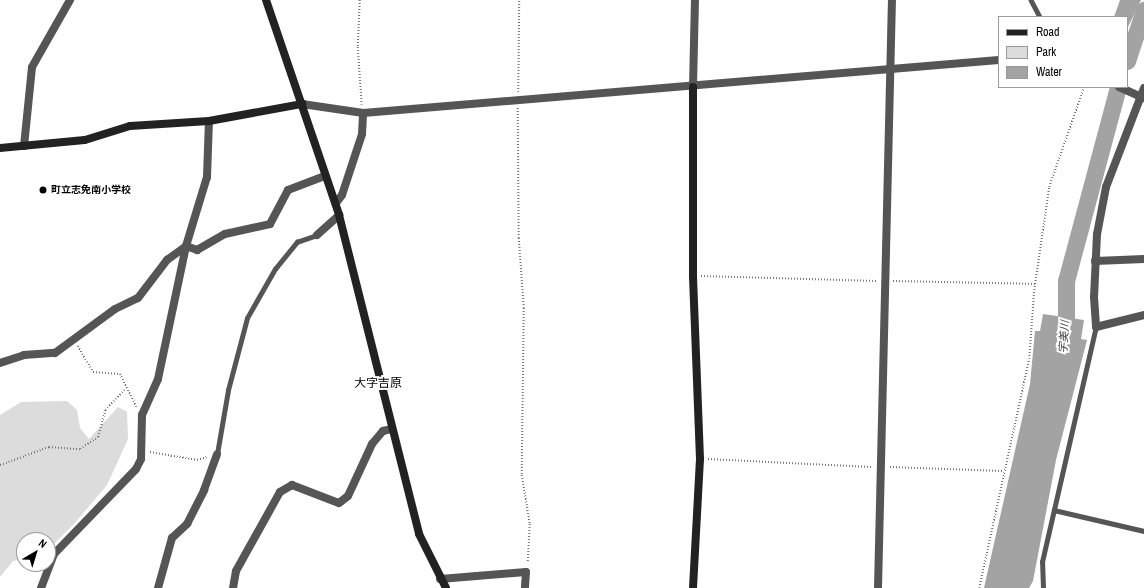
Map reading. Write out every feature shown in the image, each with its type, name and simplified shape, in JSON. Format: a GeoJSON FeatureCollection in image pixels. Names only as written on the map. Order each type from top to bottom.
{"type":"FeatureCollection","features":[{"type":"Feature","properties":{"kind":"street"},"geometry":{"type":"LineString","coordinates":[[24,146],[32,67],[70,0]]}},
{"type":"Feature","properties":{"kind":"street"},"geometry":{"type":"LineString","coordinates":[[266,0],[336,203],[419,534],[440,579],[446,588]]}},
{"type":"Feature","properties":{"kind":"street"},"geometry":{"type":"LineString","coordinates":[[693,588],[700,459],[693,276],[693,87],[695,0]]}},
{"type":"Feature","properties":{"kind":"street"},"geometry":{"type":"LineString","coordinates":[[878,588],[892,0]]}},
{"type":"Feature","properties":{"kind":"street"},"geometry":{"type":"LineString","coordinates":[[0,148],[85,140],[130,126],[209,121],[302,104],[363,113],[693,87],[998,60]]}},
{"type":"Feature","properties":{"kind":"street"},"geometry":{"type":"LineString","coordinates":[[1121,88],[1140,96]]}},
{"type":"Feature","properties":{"kind":"street"},"geometry":{"type":"LineString","coordinates":[[1144,88],[1106,187],[1096,261],[1096,327],[1144,315]]}},
{"type":"Feature","properties":{"kind":"street"},"geometry":{"type":"LineString","coordinates":[[336,203],[342,195],[362,134],[363,113]]}},
{"type":"Feature","properties":{"kind":"street"},"geometry":{"type":"LineString","coordinates":[[41,588],[54,554],[136,469],[141,459],[142,416],[158,379],[186,246],[207,178],[209,121]]}},
{"type":"Feature","properties":{"kind":"street"},"geometry":{"type":"LineString","coordinates":[[186,246],[197,250],[225,234],[270,224],[288,190],[326,176]]}},
{"type":"Feature","properties":{"kind":"street"},"geometry":{"type":"LineString","coordinates":[[317,235],[339,215]]}},
{"type":"Feature","properties":{"kind":"street"},"geometry":{"type":"LineString","coordinates":[[0,363],[24,355],[55,353],[73,337],[115,309],[138,298],[167,260],[186,246]]}},
{"type":"Feature","properties":{"kind":"street"},"geometry":{"type":"LineString","coordinates":[[1096,261],[1144,259]]}},
{"type":"Feature","properties":{"kind":"street"},"geometry":{"type":"LineString","coordinates":[[233,588],[236,570],[280,492],[292,485],[338,503],[348,496],[372,444],[383,431],[392,429]]}},
{"type":"Feature","properties":{"kind":"street"},"geometry":{"type":"LineString","coordinates":[[158,588],[172,538],[187,524],[204,490],[216,454]]}},
{"type":"Feature","properties":{"kind":"street"},"geometry":{"type":"LineString","coordinates":[[440,579],[526,572],[525,588]]}},
{"type":"Feature","properties":{"kind":"lane"},"geometry":{"type":"LineString","coordinates":[[1031,0],[1039,16]]}},
{"type":"Feature","properties":{"kind":"lane"},"geometry":{"type":"LineString","coordinates":[[216,454],[228,390],[247,318],[275,269],[297,242],[317,235]]}},
{"type":"Feature","properties":{"kind":"lane"},"geometry":{"type":"LineString","coordinates":[[1043,588],[1042,562],[1096,327]]}},
{"type":"Feature","properties":{"kind":"lane"},"geometry":{"type":"LineString","coordinates":[[1054,510],[1144,531]]}},
{"type":"Feature","properties":{"kind":"path"},"geometry":{"type":"LineString","coordinates":[[360,0],[358,46],[363,113]]}},
{"type":"Feature","properties":{"kind":"path"},"geometry":{"type":"LineString","coordinates":[[519,0],[518,238],[524,308],[522,475],[530,524],[526,572]]}},
{"type":"Feature","properties":{"kind":"path"},"geometry":{"type":"LineString","coordinates":[[979,588],[1029,358],[1035,284],[1049,187],[1084,88]]}},
{"type":"Feature","properties":{"kind":"path"},"geometry":{"type":"LineString","coordinates":[[693,276],[1035,284]]}},
{"type":"Feature","properties":{"kind":"path"},"geometry":{"type":"LineString","coordinates":[[73,337],[93,372],[120,374],[142,416]]}},
{"type":"Feature","properties":{"kind":"path"},"geometry":{"type":"LineString","coordinates":[[0,465],[49,447],[80,449],[98,437],[105,410],[126,388]]}},
{"type":"Feature","properties":{"kind":"path"},"geometry":{"type":"LineString","coordinates":[[141,459],[152,451],[197,460],[216,454]]}},
{"type":"Feature","properties":{"kind":"path"},"geometry":{"type":"LineString","coordinates":[[700,459],[1002,471]]}},
{"type":"Feature","properties":{"kind":"green space"},"geometry":{"type":"Polygon","coordinates":[[[67,401],[77,410],[80,428],[89,439],[118,407],[127,412],[128,439],[107,485],[74,524],[56,542],[56,532],[16,532],[16,560],[13,561],[0,577],[0,415],[21,402],[67,401]]]}},
{"type":"Feature","properties":{"kind":"water"},"geometry":{"type":"Polygon","coordinates":[[[1120,0],[1141,0],[1128,27],[1128,16],[1114,16],[1120,0]]]}},
{"type":"Feature","properties":{"kind":"water"},"geometry":{"type":"Polygon","coordinates":[[[1043,314],[1084,320],[1081,339],[1087,340],[1056,460],[1033,581],[1029,588],[984,588],[1030,384],[1035,331],[1040,331],[1043,314]]]}},
{"type":"Feature","properties":{"kind":"waterway","name":"宇美川"},"geometry":{"type":"LineString","coordinates":[[1128,58],[1144,10]]}},
{"type":"Feature","properties":{"kind":"waterway","name":"宇美川"},"geometry":{"type":"LineString","coordinates":[[1066,339],[1066,281],[1118,88]]}},
{"type":"Feature","properties":{"kind":"place","name":"町立志免南小学校"},"geometry":{"type":"Point","coordinates":[43,190]}},
{"type":"Feature","properties":{"kind":"district","name":"大字吉原"},"geometry":{"type":"Point","coordinates":[378,384]}}]}
